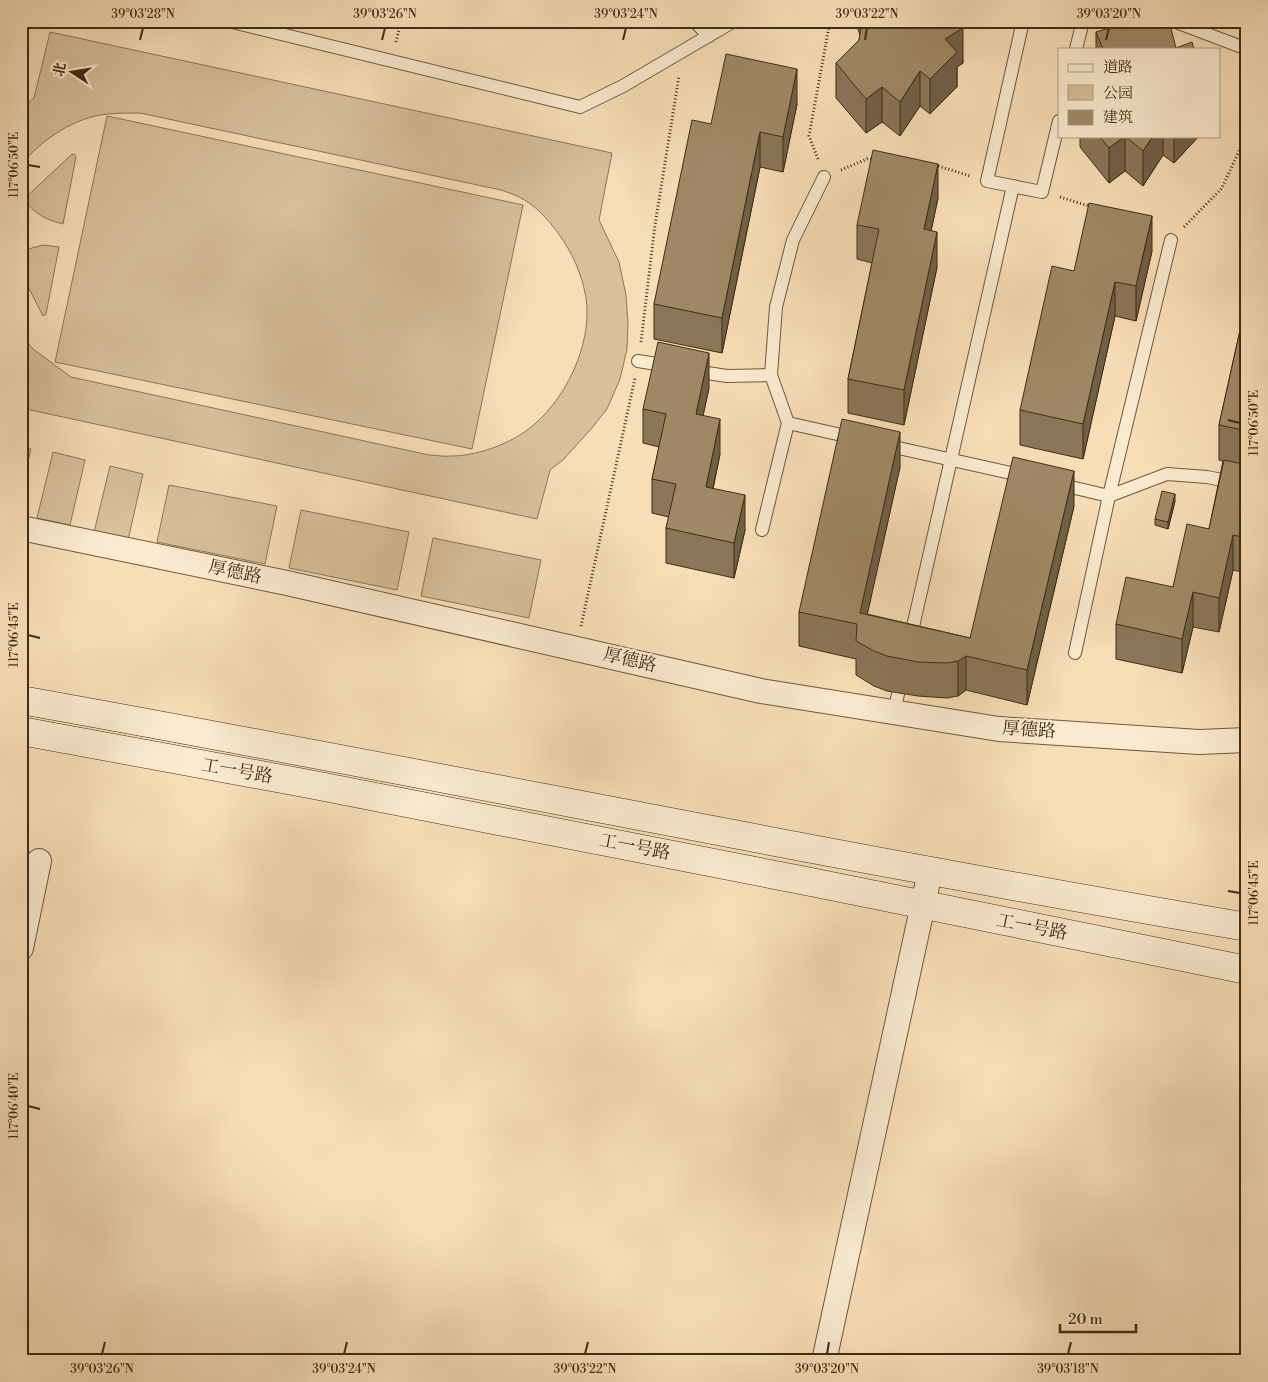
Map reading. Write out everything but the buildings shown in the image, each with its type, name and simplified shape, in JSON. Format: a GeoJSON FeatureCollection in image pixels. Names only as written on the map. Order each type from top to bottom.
{"type":"FeatureCollection","features":[{"type":"Feature","properties":{"kind":"main road","name":"工一号路"},"geometry":{"type":"LineString","coordinates":[[21,700],[268,744],[930,872],[1247,927]]}},
{"type":"Feature","properties":{"kind":"main road","name":"工一号路"},"geometry":{"type":"LineString","coordinates":[[21,730],[314,785],[1247,970]]}},
{"type":"Feature","properties":{"kind":"street","name":"厚德路"},"geometry":{"type":"LineString","coordinates":[[21,528],[306,587],[761,691],[999,729],[1199,742],[1247,740]]}},
{"type":"Feature","properties":{"kind":"street"},"geometry":{"type":"LineString","coordinates":[[21,948],[39,861]]}},
{"type":"Feature","properties":{"kind":"street"},"geometry":{"type":"LineString","coordinates":[[824,1361],[930,872]]}},
{"type":"Feature","properties":{"kind":"lane"},"geometry":{"type":"LineString","coordinates":[[228,21],[580,107],[623,86],[734,21]]}},
{"type":"Feature","properties":{"kind":"lane"},"geometry":{"type":"LineString","coordinates":[[694,21],[709,36]]}},
{"type":"Feature","properties":{"kind":"lane"},"geometry":{"type":"LineString","coordinates":[[1023,21],[987,181],[1042,192],[1058,125]]}},
{"type":"Feature","properties":{"kind":"lane"},"geometry":{"type":"LineString","coordinates":[[1076,48],[1083,21]]}},
{"type":"Feature","properties":{"kind":"lane"},"geometry":{"type":"LineString","coordinates":[[1173,21],[1247,49]]}},
{"type":"Feature","properties":{"kind":"lane"},"geometry":{"type":"LineString","coordinates":[[762,530],[788,423],[771,375],[776,306],[793,240],[824,177]]}},
{"type":"Feature","properties":{"kind":"lane"},"geometry":{"type":"LineString","coordinates":[[894,712],[1013,186]]}},
{"type":"Feature","properties":{"kind":"lane"},"geometry":{"type":"LineString","coordinates":[[1075,653],[1108,496],[1171,240]]}},
{"type":"Feature","properties":{"kind":"lane"},"geometry":{"type":"LineString","coordinates":[[638,361],[727,376],[771,375]]}},
{"type":"Feature","properties":{"kind":"lane"},"geometry":{"type":"LineString","coordinates":[[788,423],[1108,496],[1167,474],[1207,477],[1247,485]]}},
{"type":"Feature","properties":{"kind":"path"},"geometry":{"type":"LineString","coordinates":[[830,21],[809,136],[824,177],[867,159],[875,159]]}},
{"type":"Feature","properties":{"kind":"path"},"geometry":{"type":"LineString","coordinates":[[1171,240],[1222,188],[1247,134]]}},
{"type":"Feature","properties":{"kind":"path"},"geometry":{"type":"LineString","coordinates":[[926,162],[987,181]]}},
{"type":"Feature","properties":{"kind":"path"},"geometry":{"type":"LineString","coordinates":[[1042,192],[1098,209]]}},
{"type":"Feature","properties":{"kind":"green space"},"geometry":{"type":"Polygon","coordinates":[[[50,32],[612,153],[599,220],[619,262],[626,295],[627,349],[620,379],[607,409],[563,460],[550,470],[537,519],[21,408],[21,335],[33,349],[71,377],[429,455],[461,456],[500,445],[526,431],[540,419],[564,389],[573,372],[585,335],[587,316],[582,280],[563,240],[540,212],[525,200],[501,190],[140,113],[112,114],[83,120],[49,138],[29,155],[21,165],[21,109],[34,98],[50,32]]]}},
{"type":"Feature","properties":{"kind":"green space"},"geometry":{"type":"Polygon","coordinates":[[[107,116],[523,205],[472,449],[55,362],[107,116]]]}},
{"type":"Feature","properties":{"kind":"green space"},"geometry":{"type":"Polygon","coordinates":[[[74,154],[76,157],[63,224],[40,215],[24,199],[74,154]]]}},
{"type":"Feature","properties":{"kind":"green space"},"geometry":{"type":"Polygon","coordinates":[[[43,245],[59,247],[46,314],[43,316],[21,273],[21,251],[43,245]]]}},
{"type":"Feature","properties":{"kind":"green space"},"geometry":{"type":"Polygon","coordinates":[[[21,447],[31,449],[21,490],[21,447]]]}},
{"type":"Feature","properties":{"kind":"green space"},"geometry":{"type":"Polygon","coordinates":[[[53,452],[85,460],[70,525],[37,518],[53,452]]]}},
{"type":"Feature","properties":{"kind":"green space"},"geometry":{"type":"Polygon","coordinates":[[[110,466],[143,474],[128,540],[94,532],[110,466]]]}},
{"type":"Feature","properties":{"kind":"green space"},"geometry":{"type":"Polygon","coordinates":[[[169,485],[277,506],[265,564],[157,542],[169,485]]]}},
{"type":"Feature","properties":{"kind":"green space"},"geometry":{"type":"Polygon","coordinates":[[[301,510],[409,532],[397,590],[289,568],[301,510]]]}},
{"type":"Feature","properties":{"kind":"green space"},"geometry":{"type":"Polygon","coordinates":[[[433,538],[541,560],[529,618],[421,596],[433,538]]]}}]}
